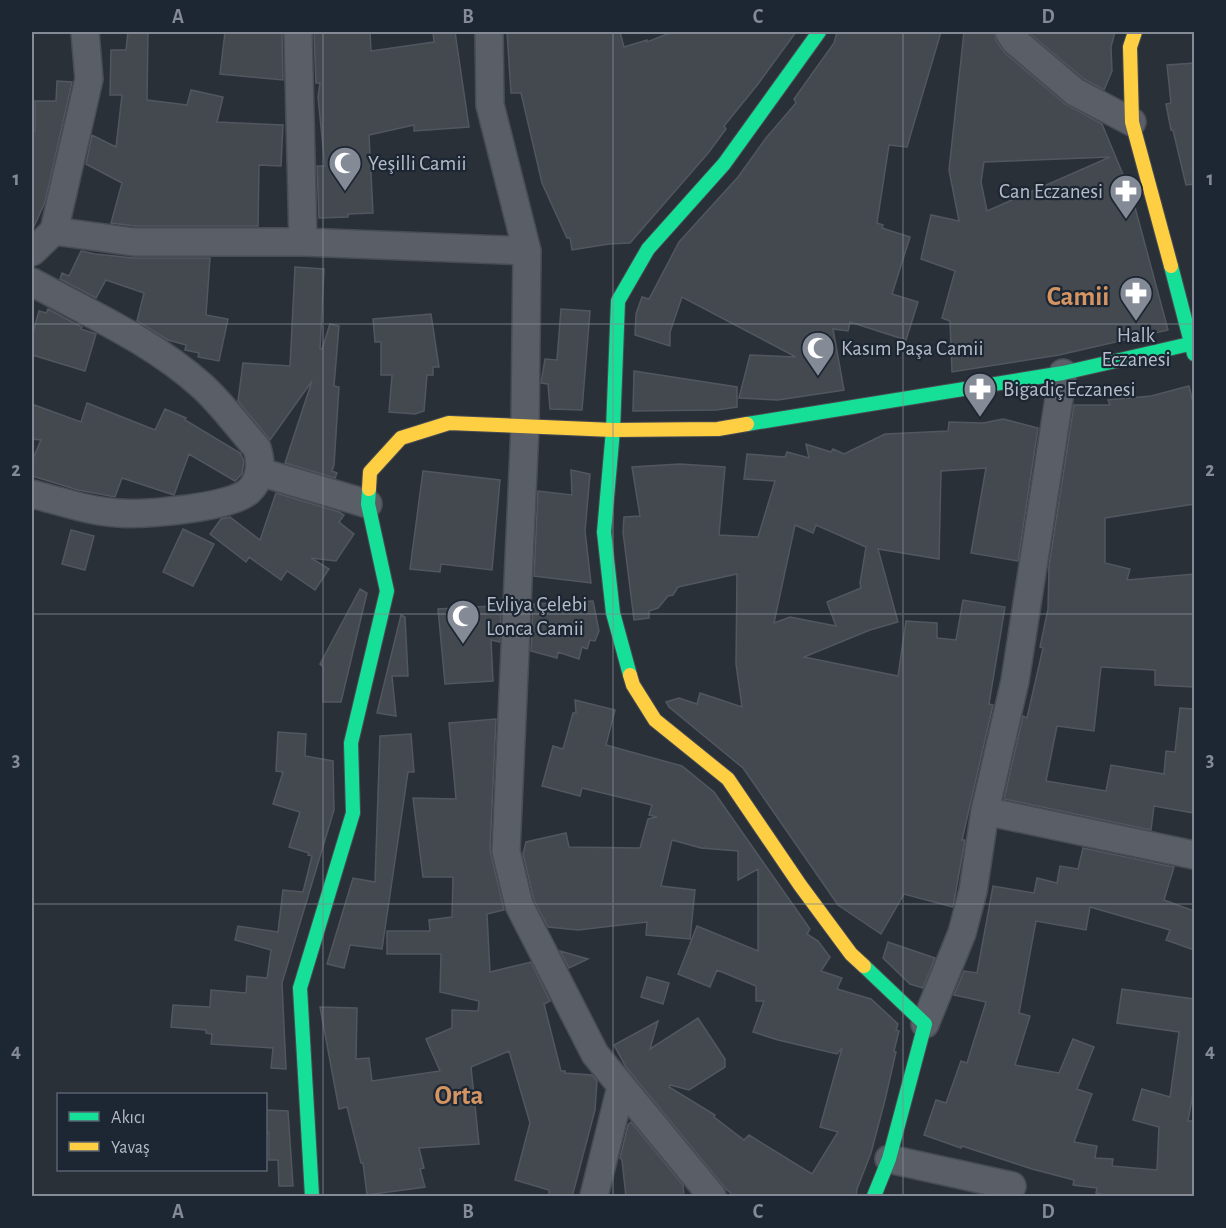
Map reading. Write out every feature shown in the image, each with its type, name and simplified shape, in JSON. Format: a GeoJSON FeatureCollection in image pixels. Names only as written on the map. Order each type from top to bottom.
{"type":"FeatureCollection","features":[{"type":"Feature","properties":{"kind":"street"},"geometry":{"type":"LineString","coordinates":[[32,252],[54,231],[89,79],[86,32]]}},
{"type":"Feature","properties":{"kind":"street"},"geometry":{"type":"LineString","coordinates":[[298,32],[303,242]]}},
{"type":"Feature","properties":{"kind":"street"},"geometry":{"type":"LineString","coordinates":[[489,32],[490,105],[526,251],[525,426],[511,780],[506,851],[519,905],[595,1054],[712,1197]]}},
{"type":"Feature","properties":{"kind":"street"},"geometry":{"type":"LineString","coordinates":[[819,32],[724,164],[648,249],[618,301],[613,430],[604,532],[613,613],[633,685],[655,720],[728,779],[800,885],[851,954],[925,1024]]}},
{"type":"Feature","properties":{"kind":"street"},"geometry":{"type":"LineString","coordinates":[[1009,32],[1015,41],[1075,92],[1132,122]]}},
{"type":"Feature","properties":{"kind":"street"},"geometry":{"type":"LineString","coordinates":[[312,1197],[300,988],[353,813],[351,743],[387,591],[368,504],[370,472],[401,438],[449,423],[613,430],[718,429],[1063,373],[1193,347],[1132,122],[1130,47],[1135,32]]}},
{"type":"Feature","properties":{"kind":"street"},"geometry":{"type":"LineString","coordinates":[[54,231],[134,242],[303,242],[526,251]]}},
{"type":"Feature","properties":{"kind":"street"},"geometry":{"type":"LineString","coordinates":[[32,282],[145,344],[203,387],[257,448],[261,459],[256,483],[248,492],[238,498],[188,509],[117,513],[32,494]]}},
{"type":"Feature","properties":{"kind":"street"},"geometry":{"type":"LineString","coordinates":[[874,1197],[889,1158],[925,1024],[962,933],[973,891],[985,811],[1015,681],[1063,373]]}},
{"type":"Feature","properties":{"kind":"street"},"geometry":{"type":"LineString","coordinates":[[260,472],[368,504]]}},
{"type":"Feature","properties":{"kind":"street"},"geometry":{"type":"LineString","coordinates":[[985,811],[1194,855]]}},
{"type":"Feature","properties":{"kind":"street"},"geometry":{"type":"LineString","coordinates":[[594,1197],[621,1087]]}},
{"type":"Feature","properties":{"kind":"street"},"geometry":{"type":"LineString","coordinates":[[889,1158],[1012,1186],[1008,1197]]}},
{"type":"Feature","properties":{"kind":"building"},"geometry":{"type":"Polygon","coordinates":[[[128,32],[148,32],[147,100],[187,105],[191,90],[223,97],[217,122],[283,125],[281,166],[259,165],[258,226],[135,226],[111,223],[122,183],[86,164],[92,135],[116,147],[122,95],[110,95],[111,50],[126,50],[128,32]]]}},
{"type":"Feature","properties":{"kind":"building"},"geometry":{"type":"Polygon","coordinates":[[[225,32],[282,32],[283,80],[220,74],[225,32]]]}},
{"type":"Feature","properties":{"kind":"building"},"geometry":{"type":"Polygon","coordinates":[[[314,32],[370,32],[371,51],[434,42],[433,32],[455,32],[469,127],[414,131],[414,125],[369,135],[373,213],[319,218],[317,166],[325,166],[318,97],[320,83],[316,83],[314,32]]]}},
{"type":"Feature","properties":{"kind":"building"},"geometry":{"type":"Polygon","coordinates":[[[507,32],[620,32],[624,47],[647,40],[647,42],[672,32],[796,32],[724,126],[726,129],[709,152],[630,243],[572,250],[570,238],[567,238],[542,183],[521,93],[511,93],[507,32]]]}},
{"type":"Feature","properties":{"kind":"building"},"geometry":{"type":"Polygon","coordinates":[[[837,32],[941,32],[907,147],[889,145],[877,223],[883,225],[882,228],[910,237],[892,294],[918,302],[906,340],[850,322],[848,331],[833,329],[844,390],[778,400],[739,398],[750,355],[796,357],[682,297],[670,332],[670,346],[635,335],[636,314],[642,297],[649,299],[679,242],[738,177],[766,138],[796,103],[794,99],[834,43],[837,32]]]}},
{"type":"Feature","properties":{"kind":"building"},"geometry":{"type":"Polygon","coordinates":[[[964,32],[994,32],[996,41],[1005,53],[1065,104],[1102,124],[1132,196],[1168,330],[1059,355],[952,372],[950,321],[942,318],[955,271],[921,259],[931,215],[959,221],[949,170],[964,32]],[[1110,157],[984,162],[981,182],[987,211],[1110,157]]]}},
{"type":"Feature","properties":{"kind":"building"},"geometry":{"type":"Polygon","coordinates":[[[1028,32],[1115,32],[1111,47],[1112,71],[1104,90],[1084,79],[1028,32]]]}},
{"type":"Feature","properties":{"kind":"building"},"geometry":{"type":"Polygon","coordinates":[[[1194,63],[1194,184],[1186,185],[1166,104],[1171,103],[1167,65],[1194,63]]]}},
{"type":"Feature","properties":{"kind":"building"},"geometry":{"type":"Polygon","coordinates":[[[57,81],[72,82],[45,202],[32,231],[32,131],[35,131],[35,101],[56,101],[57,81]]]}},
{"type":"Feature","properties":{"kind":"building"},"geometry":{"type":"Polygon","coordinates":[[[81,251],[134,258],[210,258],[206,315],[228,319],[219,361],[198,357],[199,353],[185,350],[186,345],[168,340],[137,321],[144,293],[106,280],[96,298],[60,279],[62,273],[69,276],[81,251]]]}},
{"type":"Feature","properties":{"kind":"building"},"geometry":{"type":"Polygon","coordinates":[[[295,267],[324,269],[320,349],[322,349],[330,324],[339,326],[334,386],[339,387],[332,471],[337,473],[335,478],[285,463],[312,381],[270,440],[238,401],[243,363],[290,366],[295,267]]]}},
{"type":"Feature","properties":{"kind":"building"},"geometry":{"type":"Polygon","coordinates":[[[48,309],[82,327],[81,329],[96,334],[85,371],[32,355],[32,336],[39,311],[46,313],[48,309]]]}},
{"type":"Feature","properties":{"kind":"building"},"geometry":{"type":"Polygon","coordinates":[[[561,309],[590,311],[582,410],[550,409],[548,384],[541,383],[545,359],[557,360],[561,309]]]}},
{"type":"Feature","properties":{"kind":"building"},"geometry":{"type":"Polygon","coordinates":[[[431,314],[439,367],[433,367],[433,375],[427,375],[424,411],[415,414],[389,412],[392,375],[381,375],[381,342],[375,342],[373,319],[431,314]]]}},
{"type":"Feature","properties":{"kind":"building"},"geometry":{"type":"Polygon","coordinates":[[[634,371],[737,387],[737,407],[716,410],[633,411],[634,371]]]}},
{"type":"Feature","properties":{"kind":"building"},"geometry":{"type":"Polygon","coordinates":[[[1189,386],[1194,407],[1194,504],[1105,518],[1105,563],[1130,569],[1127,580],[1194,574],[1194,687],[1155,685],[1155,670],[1101,667],[1094,731],[1057,726],[1046,781],[1106,791],[1111,765],[1164,774],[1166,751],[1175,752],[1180,708],[1194,709],[1194,813],[1154,806],[1151,830],[1004,799],[1023,716],[1027,718],[1043,648],[1040,647],[1048,609],[1049,566],[1074,405],[1110,405],[1108,400],[1151,396],[1189,386]]]}},
{"type":"Feature","properties":{"kind":"building"},"geometry":{"type":"Polygon","coordinates":[[[87,403],[155,430],[165,409],[186,418],[185,420],[240,453],[244,461],[242,474],[235,481],[189,454],[174,495],[122,478],[115,497],[78,490],[32,476],[32,461],[41,440],[32,439],[32,404],[81,422],[87,403]]]}},
{"type":"Feature","properties":{"kind":"building"},"geometry":{"type":"Polygon","coordinates":[[[1003,419],[1038,428],[1018,561],[971,553],[986,468],[941,471],[939,559],[878,549],[898,622],[870,630],[804,657],[898,676],[906,621],[937,623],[937,638],[956,640],[963,600],[1005,607],[989,704],[993,705],[962,840],[965,840],[953,907],[904,894],[881,934],[838,905],[743,768],[669,707],[666,702],[679,698],[697,704],[700,693],[742,707],[736,664],[737,574],[678,587],[673,595],[668,596],[658,608],[649,611],[649,618],[634,620],[623,532],[624,517],[640,516],[632,467],[680,464],[725,467],[719,535],[758,537],[775,481],[744,479],[747,454],[785,457],[787,452],[809,458],[806,444],[831,452],[833,449],[844,454],[885,434],[948,431],[949,422],[983,423],[1003,419]],[[795,525],[774,623],[790,617],[836,626],[827,602],[861,588],[866,547],[816,525],[813,533],[795,525]]]}},
{"type":"Feature","properties":{"kind":"building"},"geometry":{"type":"Polygon","coordinates":[[[571,470],[590,474],[585,531],[591,583],[534,576],[538,491],[572,495],[571,470]]]}},
{"type":"Feature","properties":{"kind":"building"},"geometry":{"type":"Polygon","coordinates":[[[423,471],[500,480],[492,570],[441,564],[440,572],[410,569],[423,471]]]}},
{"type":"Feature","properties":{"kind":"building"},"geometry":{"type":"Polygon","coordinates":[[[276,493],[339,512],[344,515],[339,522],[354,534],[336,561],[311,558],[329,569],[315,590],[287,571],[281,580],[249,557],[246,562],[210,534],[221,519],[230,517],[260,540],[276,493]]]}},
{"type":"Feature","properties":{"kind":"building"},"geometry":{"type":"Polygon","coordinates":[[[183,529],[214,544],[193,586],[163,572],[183,529]]]}},
{"type":"Feature","properties":{"kind":"building"},"geometry":{"type":"Polygon","coordinates":[[[71,530],[94,536],[85,570],[62,564],[71,530]]]}},
{"type":"Feature","properties":{"kind":"building"},"geometry":{"type":"Polygon","coordinates":[[[360,589],[367,593],[341,702],[323,702],[323,667],[320,664],[360,589]]]}},
{"type":"Feature","properties":{"kind":"building"},"geometry":{"type":"Polygon","coordinates":[[[593,601],[599,631],[595,641],[590,640],[587,649],[582,647],[579,659],[558,652],[557,658],[531,651],[533,604],[593,601]]]}},
{"type":"Feature","properties":{"kind":"building","name":"Evliya Çelebi Lonca Camii"},"geometry":{"type":"Polygon","coordinates":[[[501,607],[500,642],[491,640],[493,681],[445,684],[438,609],[501,607]]]}},
{"type":"Feature","properties":{"kind":"building"},"geometry":{"type":"Polygon","coordinates":[[[401,615],[405,617],[408,676],[392,676],[396,716],[377,713],[401,615]]]}},
{"type":"Feature","properties":{"kind":"building"},"geometry":{"type":"Polygon","coordinates":[[[575,700],[615,710],[606,745],[682,766],[714,792],[810,929],[807,934],[818,941],[830,957],[821,971],[842,978],[837,989],[871,999],[898,1024],[896,1030],[899,1031],[894,1051],[896,1052],[885,1100],[856,1197],[735,1197],[725,1188],[626,1067],[614,1045],[658,1021],[650,1049],[698,1018],[725,1059],[725,1067],[689,1090],[670,1085],[669,1087],[715,1115],[714,1117],[744,1140],[749,1135],[812,1174],[838,1132],[820,1127],[842,1048],[837,1054],[753,1032],[764,1001],[756,1001],[756,986],[717,970],[710,987],[678,974],[697,926],[758,951],[758,869],[738,880],[738,851],[701,848],[672,840],[661,886],[695,890],[690,939],[646,935],[647,922],[578,930],[548,927],[534,900],[523,854],[526,842],[566,833],[569,847],[640,848],[648,819],[657,817],[649,815],[652,805],[582,788],[580,796],[542,786],[553,746],[563,749],[573,713],[576,713],[575,700]]]}},
{"type":"Feature","properties":{"kind":"building"},"geometry":{"type":"Polygon","coordinates":[[[496,719],[490,850],[504,910],[487,914],[490,972],[531,962],[550,1001],[544,1004],[561,1071],[592,1075],[597,1081],[595,1110],[572,1197],[549,1197],[549,1190],[515,1180],[530,1123],[509,1051],[471,1067],[479,1144],[419,1148],[424,1168],[420,1169],[425,1187],[367,1195],[363,1163],[361,1163],[347,1107],[339,1109],[320,1007],[357,1008],[356,1059],[369,1058],[372,1081],[440,1071],[426,1039],[452,1028],[452,1010],[478,1011],[479,1001],[440,992],[441,954],[387,954],[387,931],[430,931],[429,920],[452,917],[453,877],[423,877],[413,798],[456,799],[449,723],[496,719]]]}},
{"type":"Feature","properties":{"kind":"building"},"geometry":{"type":"Polygon","coordinates":[[[278,732],[306,734],[305,756],[333,761],[334,810],[282,983],[286,1069],[271,1068],[273,1048],[211,1044],[212,1034],[206,1033],[206,1030],[171,1027],[173,1005],[210,1007],[211,990],[246,993],[247,976],[267,978],[271,950],[235,940],[238,926],[278,932],[283,890],[303,892],[312,856],[289,847],[300,812],[273,804],[283,772],[276,771],[278,732]]]}},
{"type":"Feature","properties":{"kind":"building"},"geometry":{"type":"Polygon","coordinates":[[[411,734],[414,772],[408,772],[382,949],[350,945],[344,968],[327,964],[353,878],[375,882],[380,736],[411,734]]]}},
{"type":"Feature","properties":{"kind":"building"},"geometry":{"type":"Polygon","coordinates":[[[1083,848],[1174,867],[1164,900],[1194,911],[1194,950],[1166,940],[1170,930],[1090,907],[1086,930],[1036,921],[1019,1013],[1030,1016],[1015,1065],[1059,1073],[1073,1039],[1094,1047],[1077,1089],[1092,1094],[1074,1142],[1097,1146],[1095,1158],[1113,1159],[1112,1166],[1157,1170],[1159,1127],[1133,1120],[1142,1089],[1170,1097],[1179,1032],[1117,1023],[1122,989],[1194,999],[1194,1088],[1188,1121],[1194,1121],[1194,1197],[1111,1197],[1096,1193],[1097,1188],[1073,1185],[1074,1180],[962,1146],[961,1148],[924,1135],[936,1100],[946,1103],[961,1061],[967,1063],[986,1002],[954,995],[964,971],[977,973],[993,886],[1034,893],[1037,878],[1057,883],[1060,866],[1078,869],[1083,848]]]}},
{"type":"Feature","properties":{"kind":"building"},"geometry":{"type":"Polygon","coordinates":[[[888,942],[935,958],[923,988],[910,984],[883,958],[888,942]]]}},
{"type":"Feature","properties":{"kind":"building"},"geometry":{"type":"Polygon","coordinates":[[[560,951],[588,959],[569,968],[560,951]]]}},
{"type":"Feature","properties":{"kind":"building"},"geometry":{"type":"Polygon","coordinates":[[[647,977],[669,983],[663,1004],[641,997],[647,977]]]}},
{"type":"Feature","properties":{"kind":"building"},"geometry":{"type":"Polygon","coordinates":[[[267,1110],[288,1111],[293,1186],[279,1186],[278,1160],[269,1160],[269,1133],[267,1132],[267,1110]]]}},
{"type":"Feature","properties":{"kind":"building"},"geometry":{"type":"Polygon","coordinates":[[[631,1122],[683,1185],[684,1197],[626,1197],[620,1158],[628,1125],[631,1122]]]}},
{"type":"Feature","properties":{"kind":"traffic: fast"},"geometry":{"type":"LineString","coordinates":[[630,675],[613,613],[604,532],[613,430],[618,301],[648,249],[724,164],[819,32]]}},
{"type":"Feature","properties":{"kind":"traffic: fast"},"geometry":{"type":"LineString","coordinates":[[1171,266],[1194,354]]}},
{"type":"Feature","properties":{"kind":"traffic: fast"},"geometry":{"type":"LineString","coordinates":[[747,424],[1063,373],[1194,343]]}},
{"type":"Feature","properties":{"kind":"traffic: fast"},"geometry":{"type":"LineString","coordinates":[[312,1196],[300,988],[353,813],[351,743],[387,591],[368,504],[369,489]]}},
{"type":"Feature","properties":{"kind":"traffic: fast"},"geometry":{"type":"LineString","coordinates":[[864,966],[925,1024],[889,1159],[874,1196]]}},
{"type":"Feature","properties":{"kind":"traffic: slow"},"geometry":{"type":"LineString","coordinates":[[1135,32],[1130,47],[1132,122],[1171,266]]}},
{"type":"Feature","properties":{"kind":"traffic: slow"},"geometry":{"type":"LineString","coordinates":[[369,489],[370,472],[401,438],[449,423],[613,430],[718,429],[747,424]]}},
{"type":"Feature","properties":{"kind":"traffic: slow"},"geometry":{"type":"LineString","coordinates":[[630,675],[633,685],[655,720],[728,779],[800,885],[851,954],[864,966]]}},
{"type":"Feature","properties":{"kind":"place","name":"Yeşilli Camii"},"geometry":{"type":"Point","coordinates":[345,192]}},
{"type":"Feature","properties":{"kind":"place","name":"Can Eczanesi"},"geometry":{"type":"Point","coordinates":[1126,220]}},
{"type":"Feature","properties":{"kind":"place","name":"Halk Eczanesi"},"geometry":{"type":"Point","coordinates":[1136,322]}},
{"type":"Feature","properties":{"kind":"place","name":"Kasım Paşa Camii"},"geometry":{"type":"Point","coordinates":[818,377]}},
{"type":"Feature","properties":{"kind":"place","name":"Bigadiç Eczanesi"},"geometry":{"type":"Point","coordinates":[980,418]}},
{"type":"Feature","properties":{"kind":"place","name":"Evliya Çelebi Lonca Camii"},"geometry":{"type":"Point","coordinates":[463,645]}},
{"type":"Feature","properties":{"kind":"district","name":"Camii"},"geometry":{"type":"Point","coordinates":[1078,296]}},
{"type":"Feature","properties":{"kind":"district","name":"Orta"},"geometry":{"type":"Point","coordinates":[459,1095]}}]}
